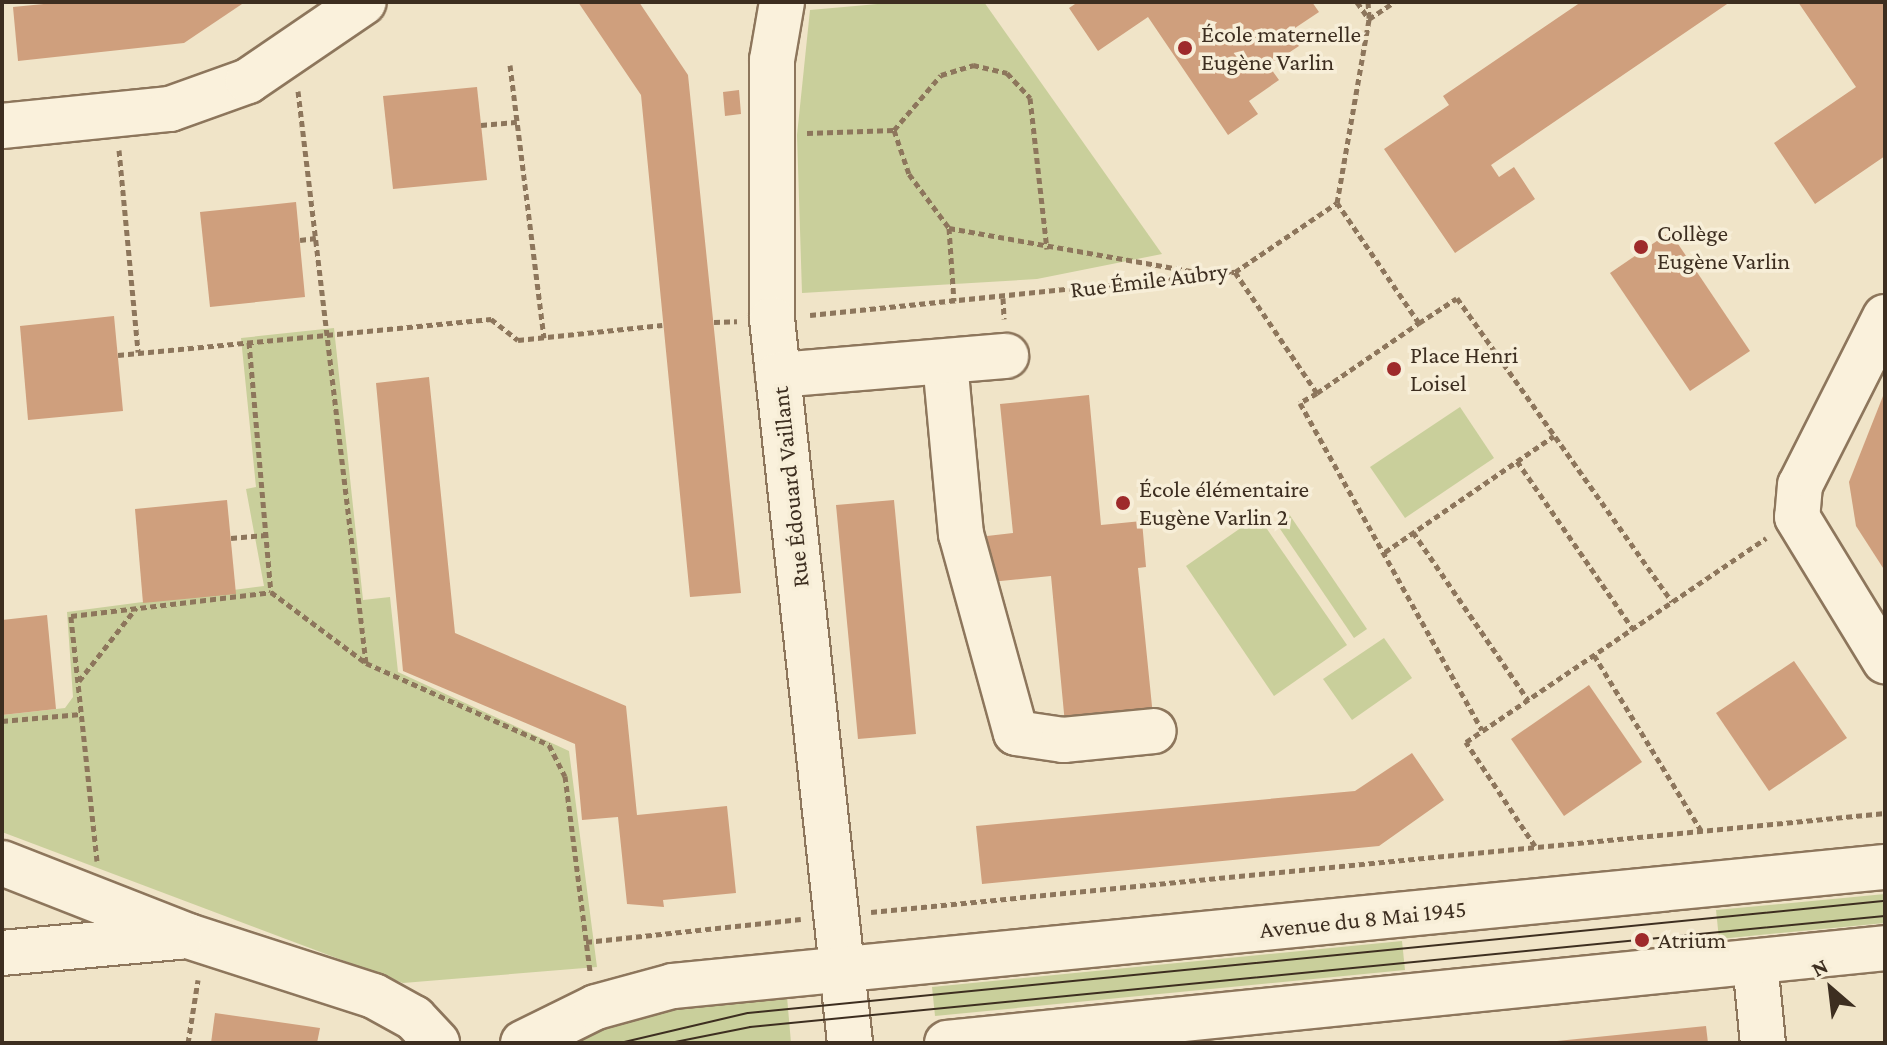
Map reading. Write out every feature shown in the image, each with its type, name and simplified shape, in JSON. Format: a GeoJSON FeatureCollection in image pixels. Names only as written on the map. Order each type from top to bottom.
{"type":"FeatureCollection","features":[{"type":"Feature","properties":{"kind":"street"},"geometry":{"type":"LineString","coordinates":[[2,126],[170,109],[235,86],[364,2]]}},
{"type":"Feature","properties":{"kind":"street","name":"Rue Édouard Vaillant"},"geometry":{"type":"LineString","coordinates":[[782,2],[770,134],[772,319],[842,971]]}},
{"type":"Feature","properties":{"kind":"street"},"geometry":{"type":"LineString","coordinates":[[1885,317],[1800,485],[1797,517],[1885,661]]}},
{"type":"Feature","properties":{"kind":"street"},"geometry":{"type":"LineString","coordinates":[[778,375],[1006,356]]}},
{"type":"Feature","properties":{"kind":"street"},"geometry":{"type":"LineString","coordinates":[[945,362],[961,534],[1016,733],[1063,740],[1154,731]]}},
{"type":"Feature","properties":{"kind":"street"},"geometry":{"type":"LineString","coordinates":[[2,863],[188,936],[374,996],[414,1018],[437,1043]]}},
{"type":"Feature","properties":{"kind":"street","name":"Avenue du 8 Mai 1945"},"geometry":{"type":"LineString","coordinates":[[523,1043],[596,1007],[673,986],[1885,867]]}},
{"type":"Feature","properties":{"kind":"street"},"geometry":{"type":"LineString","coordinates":[[2,953],[188,936]]}},
{"type":"Feature","properties":{"kind":"street"},"geometry":{"type":"LineString","coordinates":[[947,1043],[1885,948]]}},
{"type":"Feature","properties":{"kind":"street"},"geometry":{"type":"LineString","coordinates":[[1755,962],[1763,1043]]}},
{"type":"Feature","properties":{"kind":"street"},"geometry":{"type":"LineString","coordinates":[[842,971],[850,1043]]}},
{"type":"Feature","properties":{"kind":"path"},"geometry":{"type":"LineString","coordinates":[[1357,2],[1369,19]]}},
{"type":"Feature","properties":{"kind":"path"},"geometry":{"type":"LineString","coordinates":[[1368,2],[1369,19],[1337,203],[1419,323]]}},
{"type":"Feature","properties":{"kind":"path"},"geometry":{"type":"LineString","coordinates":[[1369,19],[1394,2]]}},
{"type":"Feature","properties":{"kind":"path"},"geometry":{"type":"LineString","coordinates":[[293,50],[366,663]]}},
{"type":"Feature","properties":{"kind":"path"},"geometry":{"type":"LineString","coordinates":[[510,65],[544,338]]}},
{"type":"Feature","properties":{"kind":"path"},"geometry":{"type":"LineString","coordinates":[[770,134],[894,130],[941,75],[973,65],[1007,73],[1030,98],[1047,249]]}},
{"type":"Feature","properties":{"kind":"path"},"geometry":{"type":"LineString","coordinates":[[116,115],[138,352]]}},
{"type":"Feature","properties":{"kind":"path"},"geometry":{"type":"LineString","coordinates":[[481,125],[517,122]]}},
{"type":"Feature","properties":{"kind":"path"},"geometry":{"type":"LineString","coordinates":[[894,130],[909,174],[949,228],[954,301]]}},
{"type":"Feature","properties":{"kind":"path","name":"Rue Émile Aubry"},"geometry":{"type":"LineString","coordinates":[[772,319],[1235,272],[1337,203]]}},
{"type":"Feature","properties":{"kind":"path"},"geometry":{"type":"LineString","coordinates":[[949,228],[1047,249],[1210,274]]}},
{"type":"Feature","properties":{"kind":"path"},"geometry":{"type":"LineString","coordinates":[[300,240],[316,238]]}},
{"type":"Feature","properties":{"kind":"path"},"geometry":{"type":"LineString","coordinates":[[1235,272],[1317,393]]}},
{"type":"Feature","properties":{"kind":"path"},"geometry":{"type":"LineString","coordinates":[[1483,730],[1300,403],[1457,298],[1672,602]]}},
{"type":"Feature","properties":{"kind":"path"},"geometry":{"type":"LineString","coordinates":[[118,355],[491,319],[518,340],[662,325]]}},
{"type":"Feature","properties":{"kind":"path"},"geometry":{"type":"LineString","coordinates":[[249,342],[271,592]]}},
{"type":"Feature","properties":{"kind":"path"},"geometry":{"type":"LineString","coordinates":[[1385,552],[1554,436]]}},
{"type":"Feature","properties":{"kind":"path"},"geometry":{"type":"LineString","coordinates":[[1517,461],[1633,629]]}},
{"type":"Feature","properties":{"kind":"path"},"geometry":{"type":"LineString","coordinates":[[1535,846],[1466,742],[1797,517]]}},
{"type":"Feature","properties":{"kind":"path"},"geometry":{"type":"LineString","coordinates":[[1413,532],[1528,700]]}},
{"type":"Feature","properties":{"kind":"path"},"geometry":{"type":"LineString","coordinates":[[231,538],[266,535]]}},
{"type":"Feature","properties":{"kind":"path"},"geometry":{"type":"LineString","coordinates":[[102,901],[71,616],[271,592],[366,663],[549,745],[565,776],[596,1007]]}},
{"type":"Feature","properties":{"kind":"path"},"geometry":{"type":"LineString","coordinates":[[78,682],[136,608]]}},
{"type":"Feature","properties":{"kind":"path"},"geometry":{"type":"LineString","coordinates":[[1594,655],[1701,830]]}},
{"type":"Feature","properties":{"kind":"path"},"geometry":{"type":"LineString","coordinates":[[2,721],[81,714]]}},
{"type":"Feature","properties":{"kind":"path"},"geometry":{"type":"LineString","coordinates":[[586,942],[1885,813]]}},
{"type":"Feature","properties":{"kind":"path"},"geometry":{"type":"LineString","coordinates":[[188,1043],[194,1010]]}},
{"type":"Feature","properties":{"kind":"green space"},"geometry":{"type":"Polygon","coordinates":[[[900,2],[984,2],[1162,254],[1037,279],[802,293],[797,135],[810,10],[900,2]]]}},
{"type":"Feature","properties":{"kind":"green space"},"geometry":{"type":"Polygon","coordinates":[[[334,328],[363,600],[390,597],[398,672],[569,751],[597,967],[403,983],[2,832],[2,715],[65,708],[73,697],[67,612],[264,586],[246,489],[256,487],[241,338],[334,328]]]}},
{"type":"Feature","properties":{"kind":"green space"},"geometry":{"type":"Polygon","coordinates":[[[1460,407],[1494,458],[1405,518],[1370,467],[1460,407]]]}},
{"type":"Feature","properties":{"kind":"green space"},"geometry":{"type":"Polygon","coordinates":[[[1289,514],[1367,629],[1354,638],[1276,523],[1289,514]]]}},
{"type":"Feature","properties":{"kind":"green space"},"geometry":{"type":"Polygon","coordinates":[[[1258,516],[1347,645],[1274,696],[1186,566],[1258,516]]]}},
{"type":"Feature","properties":{"kind":"green space"},"geometry":{"type":"Polygon","coordinates":[[[1384,638],[1412,678],[1352,720],[1323,679],[1384,638]]]}},
{"type":"Feature","properties":{"kind":"green space"},"geometry":{"type":"Polygon","coordinates":[[[1885,894],[1885,923],[1719,939],[1716,910],[1885,894]]]}},
{"type":"Feature","properties":{"kind":"green space"},"geometry":{"type":"Polygon","coordinates":[[[1402,941],[1405,970],[935,1016],[932,987],[1402,941]]]}},
{"type":"Feature","properties":{"kind":"green space"},"geometry":{"type":"Polygon","coordinates":[[[786,985],[791,1043],[547,1043],[590,1020],[786,985]]]}},
{"type":"Feature","properties":{"kind":"building"},"geometry":{"type":"Polygon","coordinates":[[[64,2],[245,2],[184,43],[18,61],[13,7],[64,2]]]}},
{"type":"Feature","properties":{"kind":"building"},"geometry":{"type":"Polygon","coordinates":[[[578,2],[639,2],[688,75],[741,593],[690,597],[641,95],[578,2]]]}},
{"type":"Feature","properties":{"kind":"building"},"geometry":{"type":"Polygon","coordinates":[[[1078,2],[1312,2],[1319,12],[1289,32],[1299,46],[1269,66],[1279,80],[1249,101],[1258,114],[1228,135],[1148,17],[1098,51],[1069,8],[1078,2]]]}},
{"type":"Feature","properties":{"kind":"building"},"geometry":{"type":"Polygon","coordinates":[[[1581,2],[1730,2],[1491,165],[1499,177],[1514,167],[1535,199],[1455,253],[1384,149],[1449,105],[1443,96],[1581,2]]]}},
{"type":"Feature","properties":{"kind":"building"},"geometry":{"type":"Polygon","coordinates":[[[1798,2],[1885,2],[1885,156],[1815,204],[1774,143],[1856,87],[1798,2]]]}},
{"type":"Feature","properties":{"kind":"building"},"geometry":{"type":"Polygon","coordinates":[[[477,87],[487,180],[393,189],[383,96],[477,87]]]}},
{"type":"Feature","properties":{"kind":"building"},"geometry":{"type":"Polygon","coordinates":[[[739,90],[741,114],[725,116],[723,92],[739,90]]]}},
{"type":"Feature","properties":{"kind":"building"},"geometry":{"type":"Polygon","coordinates":[[[296,202],[305,297],[210,307],[200,212],[296,202]]]}},
{"type":"Feature","properties":{"kind":"building"},"geometry":{"type":"Polygon","coordinates":[[[1670,232],[1750,351],[1690,391],[1610,273],[1670,232]]]}},
{"type":"Feature","properties":{"kind":"building"},"geometry":{"type":"Polygon","coordinates":[[[114,316],[123,411],[28,420],[20,326],[114,316]]]}},
{"type":"Feature","properties":{"kind":"building"},"geometry":{"type":"Polygon","coordinates":[[[429,377],[455,633],[626,706],[637,815],[727,806],[736,893],[663,900],[664,907],[627,904],[618,817],[582,820],[575,744],[403,671],[376,383],[429,377]]]}},
{"type":"Feature","properties":{"kind":"building"},"geometry":{"type":"Polygon","coordinates":[[[1885,391],[1885,571],[1856,526],[1849,482],[1885,391]]]}},
{"type":"Feature","properties":{"kind":"building"},"geometry":{"type":"Polygon","coordinates":[[[1089,395],[1101,525],[1142,521],[1146,567],[1138,568],[1153,716],[1065,724],[1051,576],[991,582],[987,536],[1013,533],[1000,404],[1089,395]]]}},
{"type":"Feature","properties":{"kind":"building"},"geometry":{"type":"Polygon","coordinates":[[[227,500],[236,594],[143,603],[135,509],[227,500]]]}},
{"type":"Feature","properties":{"kind":"building"},"geometry":{"type":"Polygon","coordinates":[[[894,500],[916,734],[858,739],[836,505],[894,500]]]}},
{"type":"Feature","properties":{"kind":"building"},"geometry":{"type":"Polygon","coordinates":[[[47,615],[56,709],[2,715],[2,620],[47,615]]]}},
{"type":"Feature","properties":{"kind":"building"},"geometry":{"type":"Polygon","coordinates":[[[1794,661],[1847,738],[1769,791],[1716,713],[1794,661]]]}},
{"type":"Feature","properties":{"kind":"building"},"geometry":{"type":"Polygon","coordinates":[[[1589,685],[1642,762],[1564,816],[1511,739],[1589,685]]]}},
{"type":"Feature","properties":{"kind":"building"},"geometry":{"type":"Polygon","coordinates":[[[1412,753],[1444,800],[1379,846],[982,884],[976,826],[1355,791],[1412,753]]]}},
{"type":"Feature","properties":{"kind":"building"},"geometry":{"type":"Polygon","coordinates":[[[215,1013],[320,1028],[317,1043],[211,1043],[215,1013]]]}},
{"type":"Feature","properties":{"kind":"building"},"geometry":{"type":"Polygon","coordinates":[[[1706,1026],[1708,1043],[1557,1043],[1557,1041],[1706,1026]]]}},
{"type":"Feature","properties":{"kind":"tram line"},"geometry":{"type":"LineString","coordinates":[[620,1043],[748,1013],[1885,901]]}},
{"type":"Feature","properties":{"kind":"tram line"},"geometry":{"type":"LineString","coordinates":[[670,1043],[750,1027],[1885,916]]}},
{"type":"Feature","properties":{"kind":"place","name":"École maternelle Eugène Varlin"},"geometry":{"type":"Point","coordinates":[1185,48]}},
{"type":"Feature","properties":{"kind":"place","name":"Collège Eugène Varlin"},"geometry":{"type":"Point","coordinates":[1641,247]}},
{"type":"Feature","properties":{"kind":"place","name":"Place Henri Loisel"},"geometry":{"type":"Point","coordinates":[1394,369]}},
{"type":"Feature","properties":{"kind":"place","name":"École élémentaire Eugène Varlin 2"},"geometry":{"type":"Point","coordinates":[1123,503]}},
{"type":"Feature","properties":{"kind":"place","name":"Atrium"},"geometry":{"type":"Point","coordinates":[1642,940]}}]}
